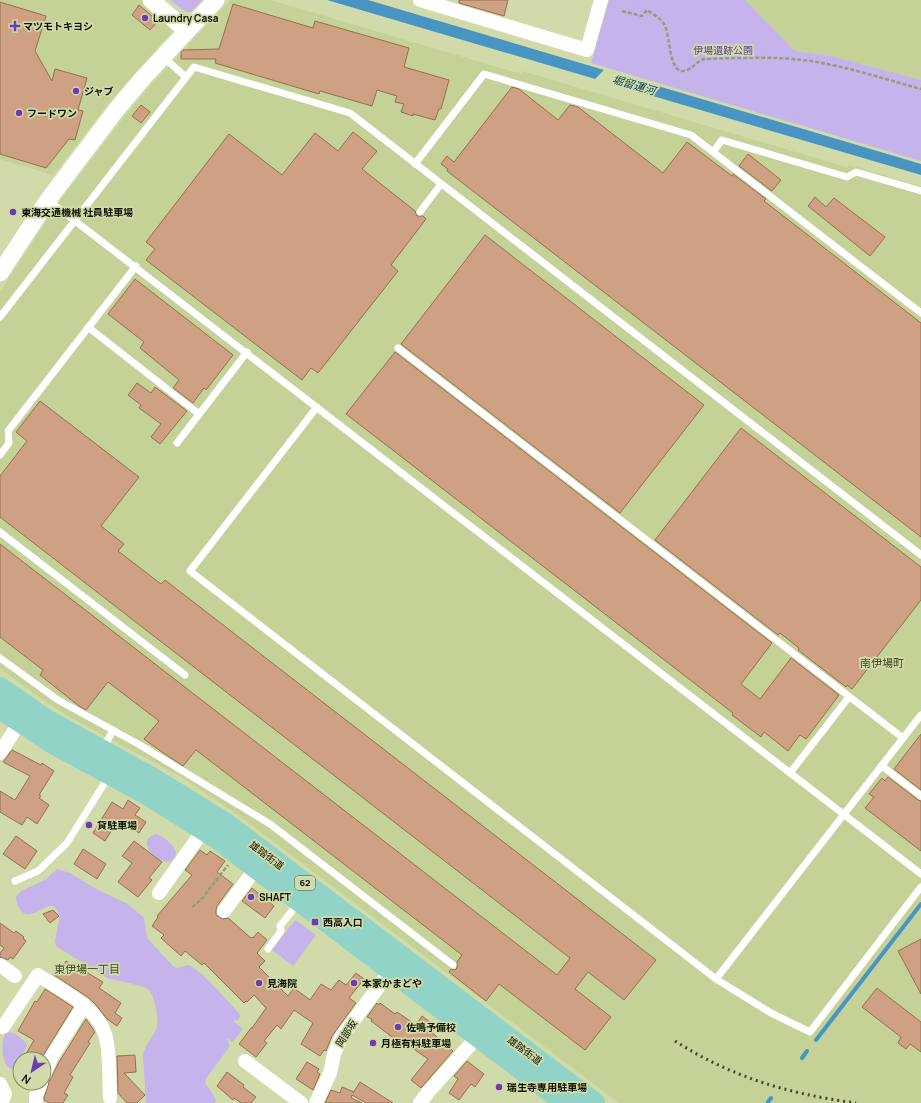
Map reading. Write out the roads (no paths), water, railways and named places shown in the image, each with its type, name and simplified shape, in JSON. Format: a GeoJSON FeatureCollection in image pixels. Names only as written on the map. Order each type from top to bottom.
{"type":"FeatureCollection","features":[{"type":"Feature","properties":{"kind":"main road","name":"雄踏街道"},"geometry":{"type":"LineString","coordinates":[[0,688],[46,720],[167,787],[237,832],[594,1103]]}},
{"type":"Feature","properties":{"kind":"main road","name":"雄踏街道"},"geometry":{"type":"LineString","coordinates":[[0,708],[58,746],[159,801],[204,829],[257,867],[566,1103]]}},
{"type":"Feature","properties":{"kind":"street"},"geometry":{"type":"LineString","coordinates":[[151,0],[187,32]]}},
{"type":"Feature","properties":{"kind":"street"},"geometry":{"type":"LineString","coordinates":[[0,273],[48,200],[116,110],[162,57],[216,0]]}},
{"type":"Feature","properties":{"kind":"street"},"geometry":{"type":"LineString","coordinates":[[420,0],[587,50],[601,0]]}},
{"type":"Feature","properties":{"kind":"street"},"geometry":{"type":"LineString","coordinates":[[0,753],[20,722]]}},
{"type":"Feature","properties":{"kind":"street"},"geometry":{"type":"LineString","coordinates":[[159,893],[204,829]]}},
{"type":"Feature","properties":{"kind":"street"},"geometry":{"type":"LineString","coordinates":[[224,911],[257,867]]}},
{"type":"Feature","properties":{"kind":"street"},"geometry":{"type":"LineString","coordinates":[[0,965],[15,976]]}},
{"type":"Feature","properties":{"kind":"street","name":"岡部坂"},"geometry":{"type":"LineString","coordinates":[[316,1103],[330,1073],[334,1054],[342,1036],[391,970]]}},
{"type":"Feature","properties":{"kind":"street"},"geometry":{"type":"LineString","coordinates":[[3,1027],[38,975],[84,1004],[95,1015],[105,1033],[108,1043],[110,1101]]}},
{"type":"Feature","properties":{"kind":"street"},"geometry":{"type":"LineString","coordinates":[[52,1056],[84,1004]]}},
{"type":"Feature","properties":{"kind":"street"},"geometry":{"type":"LineString","coordinates":[[420,1103],[478,1036]]}},
{"type":"Feature","properties":{"kind":"street"},"geometry":{"type":"LineString","coordinates":[[245,1061],[301,1103]]}},
{"type":"Feature","properties":{"kind":"street"},"geometry":{"type":"LineString","coordinates":[[0,1084],[4,1094],[1,1103]]}},
{"type":"Feature","properties":{"kind":"street"},"geometry":{"type":"LineString","coordinates":[[36,1103],[38,1091]]}},
{"type":"Feature","properties":{"kind":"lane"},"geometry":{"type":"LineString","coordinates":[[162,57],[186,77]]}},
{"type":"Feature","properties":{"kind":"lane"},"geometry":{"type":"LineString","coordinates":[[0,317],[194,67],[350,113],[921,555]]}},
{"type":"Feature","properties":{"kind":"lane"},"geometry":{"type":"LineString","coordinates":[[415,164],[484,74],[691,136],[921,313]]}},
{"type":"Feature","properties":{"kind":"lane"},"geometry":{"type":"LineString","coordinates":[[713,152],[722,140],[847,178],[856,172],[921,192]]}},
{"type":"Feature","properties":{"kind":"lane"},"geometry":{"type":"LineString","coordinates":[[420,212],[441,184]]}},
{"type":"Feature","properties":{"kind":"lane"},"geometry":{"type":"LineString","coordinates":[[48,200],[136,266],[921,874]]}},
{"type":"Feature","properties":{"kind":"lane"},"geometry":{"type":"LineString","coordinates":[[0,455],[9,443],[8,431],[136,266]]}},
{"type":"Feature","properties":{"kind":"lane"},"geometry":{"type":"LineString","coordinates":[[88,327],[199,414]]}},
{"type":"Feature","properties":{"kind":"lane"},"geometry":{"type":"LineString","coordinates":[[398,348],[903,738]]}},
{"type":"Feature","properties":{"kind":"lane"},"geometry":{"type":"LineString","coordinates":[[177,443],[247,352]]}},
{"type":"Feature","properties":{"kind":"lane"},"geometry":{"type":"LineString","coordinates":[[317,407],[190,572],[716,979],[771,1013],[810,1032],[921,887]]}},
{"type":"Feature","properties":{"kind":"lane"},"geometry":{"type":"LineString","coordinates":[[0,532],[185,675]]}},
{"type":"Feature","properties":{"kind":"lane"},"geometry":{"type":"LineString","coordinates":[[0,658],[58,700],[140,744],[270,824],[453,965]]}},
{"type":"Feature","properties":{"kind":"lane"},"geometry":{"type":"LineString","coordinates":[[790,773],[849,697]]}},
{"type":"Feature","properties":{"kind":"lane"},"geometry":{"type":"LineString","coordinates":[[716,979],[921,715]]}},
{"type":"Feature","properties":{"kind":"lane"},"geometry":{"type":"LineString","coordinates":[[102,751],[113,730]]}},
{"type":"Feature","properties":{"kind":"lane"},"geometry":{"type":"LineString","coordinates":[[882,766],[921,796]]}},
{"type":"Feature","properties":{"kind":"lane"},"geometry":{"type":"LineString","coordinates":[[15,881],[38,871],[66,843],[110,774]]}},
{"type":"Feature","properties":{"kind":"lane"},"geometry":{"type":"LineString","coordinates":[[268,949],[281,932],[280,926],[300,900]]}},
{"type":"Feature","properties":{"kind":"water","name":"堀留運河"},"geometry":{"type":"Polygon","coordinates":[[[327,0],[368,0],[921,164],[921,175],[327,0]]]}},
{"type":"Feature","properties":{"kind":"waterway"},"geometry":{"type":"LineString","coordinates":[[816,1040],[921,904]]}},
{"type":"Feature","properties":{"kind":"waterway"},"geometry":{"type":"LineString","coordinates":[[802,1058],[807,1051]]}},
{"type":"Feature","properties":{"kind":"waterway"},"geometry":{"type":"LineString","coordinates":[[768,1102],[771,1098]]}},
{"type":"Feature","properties":{"kind":"railway"},"geometry":{"type":"LineString","coordinates":[[675,1041],[717,1065],[761,1082],[807,1095],[856,1103]]}},
{"type":"Feature","properties":{"kind":"place","name":"Laundry Casa"},"geometry":{"type":"Point","coordinates":[145,18]}},
{"type":"Feature","properties":{"kind":"place","name":"マツモトキヨシ"},"geometry":{"type":"Point","coordinates":[15,26]}},
{"type":"Feature","properties":{"kind":"place","name":"ジャブ"},"geometry":{"type":"Point","coordinates":[76,91]}},
{"type":"Feature","properties":{"kind":"place","name":"フードワン"},"geometry":{"type":"Point","coordinates":[19,113]}},
{"type":"Feature","properties":{"kind":"place","name":"東海交通機械 社員駐車場"},"geometry":{"type":"Point","coordinates":[13,212]}},
{"type":"Feature","properties":{"kind":"place","name":"貸駐車場"},"geometry":{"type":"Point","coordinates":[89,825]}},
{"type":"Feature","properties":{"kind":"place","name":"SHAFT"},"geometry":{"type":"Point","coordinates":[251,897]}},
{"type":"Feature","properties":{"kind":"place","name":"西高入口"},"geometry":{"type":"Point","coordinates":[315,922]}},
{"type":"Feature","properties":{"kind":"place","name":"見海院"},"geometry":{"type":"Point","coordinates":[259,983]}},
{"type":"Feature","properties":{"kind":"place","name":"本家かまどや"},"geometry":{"type":"Point","coordinates":[354,983]}},
{"type":"Feature","properties":{"kind":"place","name":"佐鳴予備校"},"geometry":{"type":"Point","coordinates":[398,1027]}},
{"type":"Feature","properties":{"kind":"place","name":"月極有料駐車場"},"geometry":{"type":"Point","coordinates":[373,1043]}},
{"type":"Feature","properties":{"kind":"place","name":"瑞生寺専用駐車場"},"geometry":{"type":"Point","coordinates":[499,1087]}},
{"type":"Feature","properties":{"kind":"district","name":"南伊場町"},"geometry":{"type":"Point","coordinates":[882,663]}},
{"type":"Feature","properties":{"kind":"district","name":"東伊場一丁目"},"geometry":{"type":"Point","coordinates":[87,969]}},
{"type":"Feature","properties":{"kind":"park label","name":"伊場遺跡公園"},"geometry":{"type":"Point","coordinates":[723,50]}}]}
